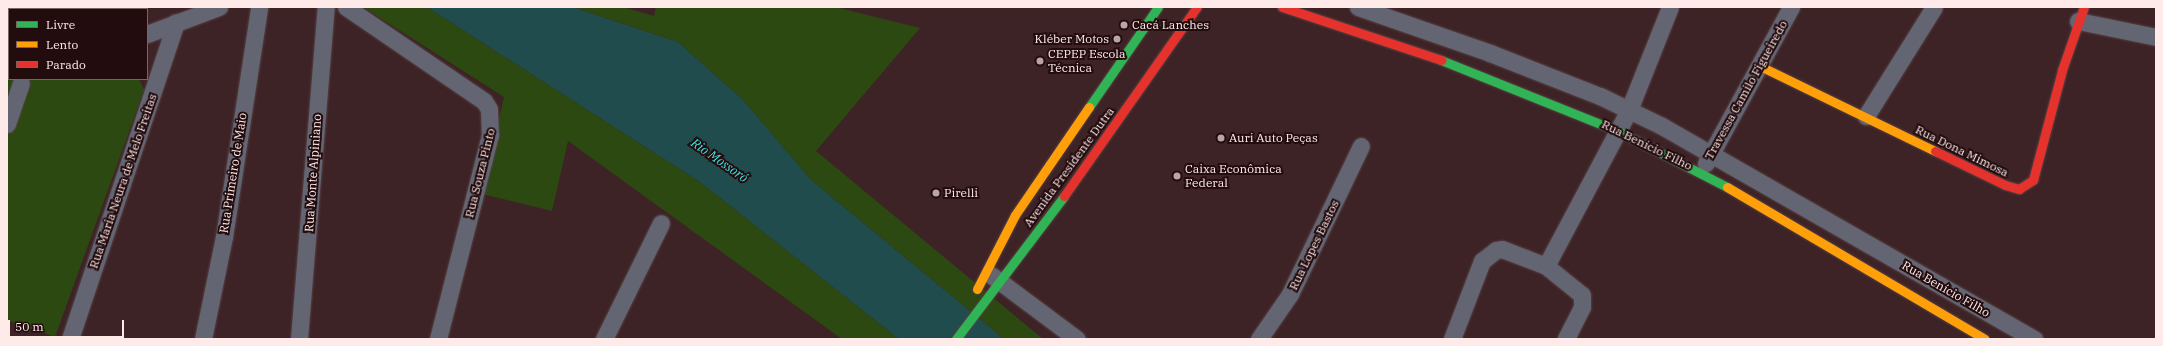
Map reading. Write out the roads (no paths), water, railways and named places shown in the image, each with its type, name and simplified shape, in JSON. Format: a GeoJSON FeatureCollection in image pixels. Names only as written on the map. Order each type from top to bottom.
{"type":"FeatureCollection","features":[{"type":"Feature","properties":{"kind":"street"},"geometry":{"type":"LineString","coordinates":[[148,34],[219,7]]}},
{"type":"Feature","properties":{"kind":"street","name":"Rua Primeiro de Maio"},"geometry":{"type":"LineString","coordinates":[[203,339],[224,237],[259,7]]}},
{"type":"Feature","properties":{"kind":"street","name":"Rua Monte Alpiniano"},"geometry":{"type":"LineString","coordinates":[[299,339],[326,7]]}},
{"type":"Feature","properties":{"kind":"street","name":"Rua Souza Pinto"},"geometry":{"type":"LineString","coordinates":[[346,7],[484,101],[490,109],[490,135],[442,337]]}},
{"type":"Feature","properties":{"kind":"street","name":"Avenida Presidente Dutra"},"geometry":{"type":"LineString","coordinates":[[956,339],[989,281],[1015,216],[1158,7]]}},
{"type":"Feature","properties":{"kind":"street","name":"Avenida Presidente Dutra"},"geometry":{"type":"LineString","coordinates":[[972,295],[989,281],[1042,227],[1197,7]]}},
{"type":"Feature","properties":{"kind":"street","name":"Rua Benício Filho"},"geometry":{"type":"LineString","coordinates":[[1282,7],[1510,85],[1618,131],[1701,172],[1983,338]]}},
{"type":"Feature","properties":{"kind":"street"},"geometry":{"type":"LineString","coordinates":[[1344,27],[1352,7]]}},
{"type":"Feature","properties":{"kind":"street","name":"Rua Benício Filho"},"geometry":{"type":"LineString","coordinates":[[1358,7],[1518,64],[1629,110],[1711,152],[2034,339]]}},
{"type":"Feature","properties":{"kind":"street"},"geometry":{"type":"LineString","coordinates":[[1546,266],[1629,110],[1670,7]]}},
{"type":"Feature","properties":{"kind":"street","name":"Travessa Camilo Figueiredo"},"geometry":{"type":"LineString","coordinates":[[1701,172],[1791,7]]}},
{"type":"Feature","properties":{"kind":"street"},"geometry":{"type":"LineString","coordinates":[[1866,116],[1934,7]]}},
{"type":"Feature","properties":{"kind":"street"},"geometry":{"type":"LineString","coordinates":[[2081,14],[2156,37]]}},
{"type":"Feature","properties":{"kind":"street","name":"Rua Dona Mimosa"},"geometry":{"type":"LineString","coordinates":[[1760,66],[1866,116],[2013,189],[2027,187],[2033,180],[2081,14]]}},
{"type":"Feature","properties":{"kind":"street","name":"Rua Maria Neura de Melo Freitas"},"geometry":{"type":"LineString","coordinates":[[70,339],[176,22]]}},
{"type":"Feature","properties":{"kind":"street"},"geometry":{"type":"LineString","coordinates":[[1510,85],[1518,64]]}},
{"type":"Feature","properties":{"kind":"street"},"geometry":{"type":"LineString","coordinates":[[7,124],[20,84]]}},
{"type":"Feature","properties":{"kind":"street","name":"Rua Lopes Bastos"},"geometry":{"type":"LineString","coordinates":[[1259,339],[1290,294],[1361,146]]}},
{"type":"Feature","properties":{"kind":"street"},"geometry":{"type":"LineString","coordinates":[[604,339],[661,223]]}},
{"type":"Feature","properties":{"kind":"street"},"geometry":{"type":"LineString","coordinates":[[1452,339],[1482,261],[1488,254],[1502,249],[1546,266],[1582,295],[1582,308],[1566,339]]}},
{"type":"Feature","properties":{"kind":"street"},"geometry":{"type":"LineString","coordinates":[[989,281],[1077,339]]}},
{"type":"Feature","properties":{"kind":"street"},"geometry":{"type":"LineString","coordinates":[[1983,338],[1991,315]]}},
{"type":"Feature","properties":{"kind":"water","name":"Rio Mossoró"},"geometry":{"type":"Polygon","coordinates":[[[427,7],[572,7],[678,42],[743,100],[811,180],[1004,339],[899,339],[700,182],[427,7]]]}},
{"type":"Feature","properties":{"kind":"place","name":"Cacá Lanches"},"geometry":{"type":"Point","coordinates":[1124,25]}},
{"type":"Feature","properties":{"kind":"place","name":"Kléber Motos"},"geometry":{"type":"Point","coordinates":[1117,39]}},
{"type":"Feature","properties":{"kind":"place","name":"CEPEP Escola Técnica"},"geometry":{"type":"Point","coordinates":[1040,61]}},
{"type":"Feature","properties":{"kind":"place","name":"Auri Auto Peças"},"geometry":{"type":"Point","coordinates":[1221,138]}},
{"type":"Feature","properties":{"kind":"place","name":"Caixa Econômica Federal"},"geometry":{"type":"Point","coordinates":[1177,176]}},
{"type":"Feature","properties":{"kind":"place","name":"Pirelli"},"geometry":{"type":"Point","coordinates":[936,193]}}]}
